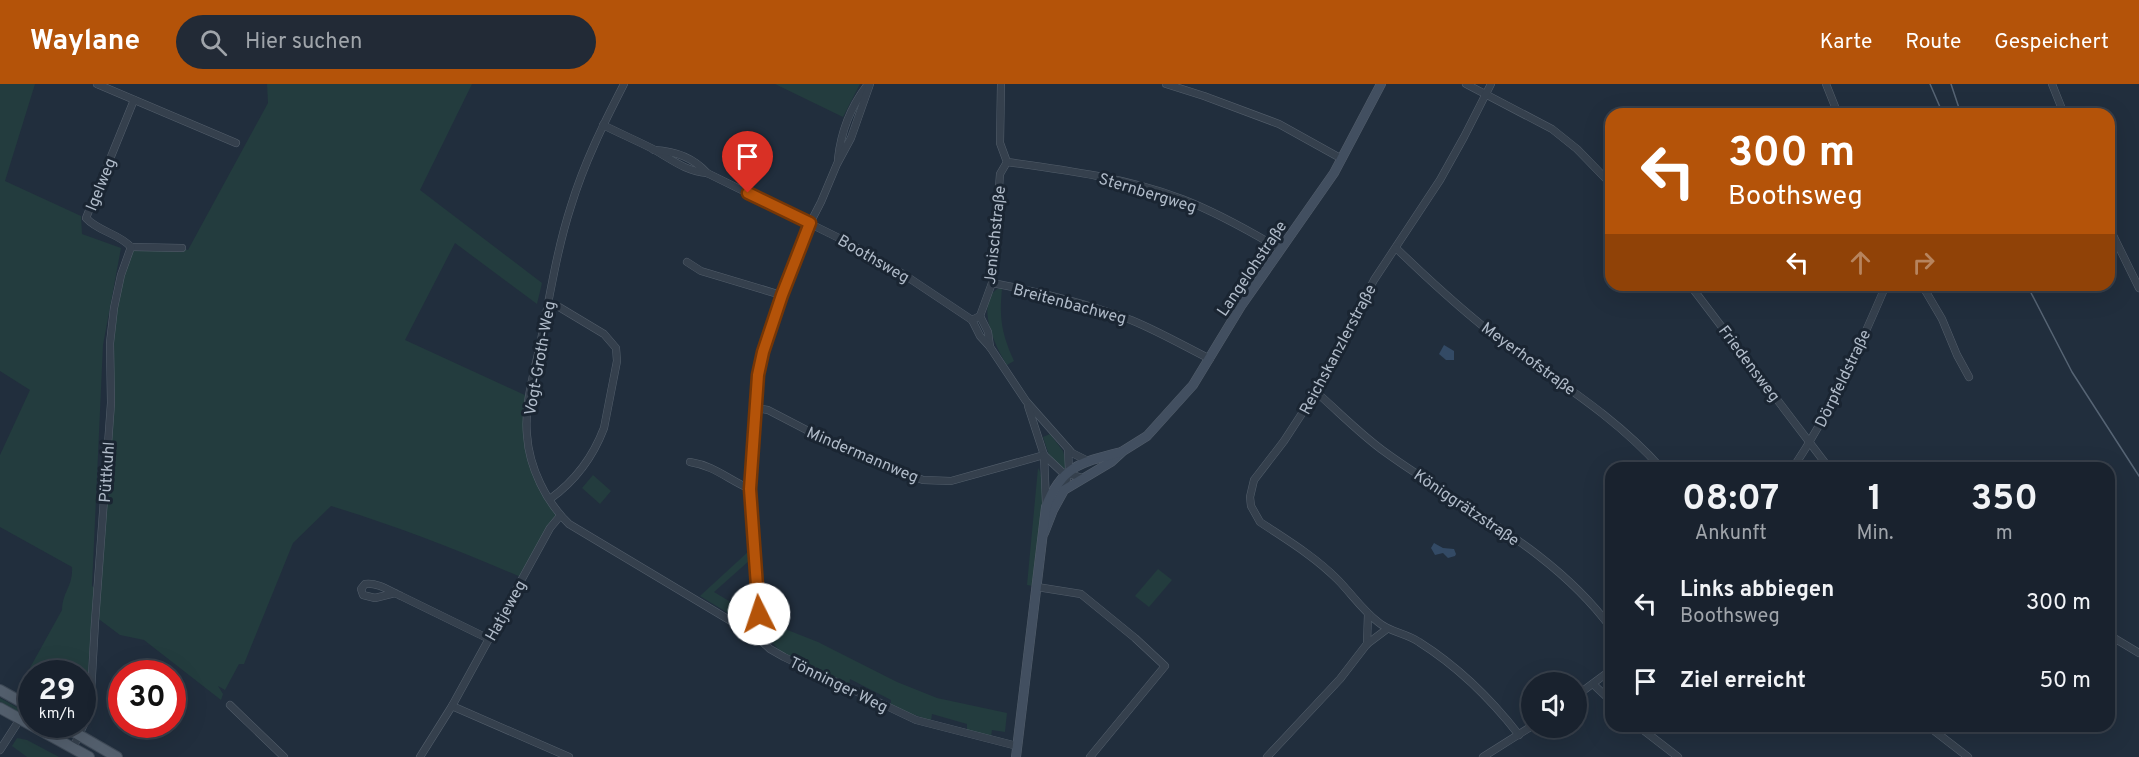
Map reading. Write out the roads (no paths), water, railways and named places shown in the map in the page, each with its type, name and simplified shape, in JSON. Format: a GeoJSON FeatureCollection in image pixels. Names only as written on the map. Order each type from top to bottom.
{"type":"FeatureCollection","features":[{"type":"Feature","properties":{"kind":"main road"},"geometry":{"type":"LineString","coordinates":[[0,690],[18,700]]}},
{"type":"Feature","properties":{"kind":"main road"},"geometry":{"type":"LineString","coordinates":[[0,708],[18,718]]}},
{"type":"Feature","properties":{"kind":"main road"},"geometry":{"type":"LineString","coordinates":[[55,738],[89,757]]}},
{"type":"Feature","properties":{"kind":"main road"},"geometry":{"type":"LineString","coordinates":[[84,738],[117,757]]}},
{"type":"Feature","properties":{"kind":"street"},"geometry":{"type":"LineString","coordinates":[[97,84],[236,143]]}},
{"type":"Feature","properties":{"kind":"street","name":"Vogt-Groth-Weg"},"geometry":{"type":"LineString","coordinates":[[624,84],[603,125],[571,206],[555,267],[530,397],[526,433],[535,472],[560,516],[577,529],[756,636]]}},
{"type":"Feature","properties":{"kind":"street"},"geometry":{"type":"LineString","coordinates":[[756,636],[759,614],[750,489],[759,364],[782,295],[810,223],[851,138],[869,84]]}},
{"type":"Feature","properties":{"kind":"street","name":"Jenischstraße"},"geometry":{"type":"LineString","coordinates":[[980,316],[992,283],[1000,174],[1007,162],[1000,143],[1001,84]]}},
{"type":"Feature","properties":{"kind":"street"},"geometry":{"type":"LineString","coordinates":[[1166,84],[1279,124],[1342,159]]}},
{"type":"Feature","properties":{"kind":"street","name":"Langelohstraße"},"geometry":{"type":"LineString","coordinates":[[1064,490],[1111,462],[1146,436],[1193,385],[1241,306],[1342,159],[1380,84]]}},
{"type":"Feature","properties":{"kind":"street"},"geometry":{"type":"LineString","coordinates":[[1466,84],[1552,129],[1565,138],[1605,178]]}},
{"type":"Feature","properties":{"kind":"street","name":"Reichskanzlerstraße"},"geometry":{"type":"LineString","coordinates":[[1491,84],[1440,180],[1367,292],[1316,392],[1284,441],[1254,480],[1250,497],[1251,506],[1260,522],[1315,560],[1337,579],[1368,614],[1387,628],[1417,640],[1456,669],[1480,691],[1519,735]]}},
{"type":"Feature","properties":{"kind":"street"},"geometry":{"type":"LineString","coordinates":[[1826,84],[1836,108]]}},
{"type":"Feature","properties":{"kind":"street"},"geometry":{"type":"LineString","coordinates":[[2052,84],[2062,108]]}},
{"type":"Feature","properties":{"kind":"street","name":"Igelweg"},"geometry":{"type":"LineString","coordinates":[[130,247],[123,238],[91,224],[86,219],[134,100]]}},
{"type":"Feature","properties":{"kind":"street","name":"Boothsweg"},"geometry":{"type":"LineString","coordinates":[[603,125],[654,150],[678,165],[692,171],[707,173],[810,223],[886,264],[972,320]]}},
{"type":"Feature","properties":{"kind":"street","name":"Boothsweg"},"geometry":{"type":"LineString","coordinates":[[654,150],[666,150],[683,155],[702,166],[707,173]]}},
{"type":"Feature","properties":{"kind":"street","name":"Sternbergweg"},"geometry":{"type":"LineString","coordinates":[[1007,162],[1098,176],[1180,199],[1220,215],[1280,249]]}},
{"type":"Feature","properties":{"kind":"street"},"geometry":{"type":"LineString","coordinates":[[2115,239],[2139,288]]}},
{"type":"Feature","properties":{"kind":"street"},"geometry":{"type":"LineString","coordinates":[[130,247],[182,248]]}},
{"type":"Feature","properties":{"kind":"street","name":"Püttkuhl"},"geometry":{"type":"LineString","coordinates":[[93,660],[111,403],[111,329],[121,275],[130,247]]}},
{"type":"Feature","properties":{"kind":"street","name":"Meyerhofstraße"},"geometry":{"type":"LineString","coordinates":[[1396,248],[1455,303],[1487,329],[1612,420],[1655,462]]}},
{"type":"Feature","properties":{"kind":"street"},"geometry":{"type":"LineString","coordinates":[[687,262],[701,271],[782,295]]}},
{"type":"Feature","properties":{"kind":"street","name":"Breitenbachweg"},"geometry":{"type":"LineString","coordinates":[[992,283],[1039,292],[1119,315],[1210,359]]}},
{"type":"Feature","properties":{"kind":"street","name":"Friedensweg"},"geometry":{"type":"LineString","coordinates":[[1695,291],[1825,462]]}},
{"type":"Feature","properties":{"kind":"street","name":"Dörpfeldstraße"},"geometry":{"type":"LineString","coordinates":[[1797,462],[1841,384],[1883,291]]}},
{"type":"Feature","properties":{"kind":"street"},"geometry":{"type":"LineString","coordinates":[[1926,291],[1942,319],[1969,377]]}},
{"type":"Feature","properties":{"kind":"street"},"geometry":{"type":"LineString","coordinates":[[548,304],[559,307],[604,334],[613,342],[617,354],[601,437],[573,481],[550,499]]}},
{"type":"Feature","properties":{"kind":"street"},"geometry":{"type":"LineString","coordinates":[[990,347],[988,332],[980,316],[972,320],[980,336],[990,347],[1026,401],[1077,458],[1088,461]]}},
{"type":"Feature","properties":{"kind":"street","name":"Königgrätzstraße"},"geometry":{"type":"LineString","coordinates":[[1316,392],[1385,452],[1541,557],[1577,588],[1605,621]]}},
{"type":"Feature","properties":{"kind":"street"},"geometry":{"type":"LineString","coordinates":[[1017,757],[1046,507],[1044,455],[1026,401]]}},
{"type":"Feature","properties":{"kind":"street","name":"Mindermannweg"},"geometry":{"type":"LineString","coordinates":[[756,408],[768,410],[847,450],[922,480],[951,481],[1044,455]]}},
{"type":"Feature","properties":{"kind":"street"},"geometry":{"type":"LineString","coordinates":[[1044,533],[1064,490],[1068,473],[1068,449]]}},
{"type":"Feature","properties":{"kind":"street","name":"Langelohstraße"},"geometry":{"type":"LineString","coordinates":[[1068,473],[1088,461],[1123,451]]}},
{"type":"Feature","properties":{"kind":"street"},"geometry":{"type":"LineString","coordinates":[[1044,455],[1055,467],[1083,478]]}},
{"type":"Feature","properties":{"kind":"street"},"geometry":{"type":"LineString","coordinates":[[690,462],[708,465],[734,482],[750,489]]}},
{"type":"Feature","properties":{"kind":"street"},"geometry":{"type":"LineString","coordinates":[[1046,507],[1053,490],[1068,473]]}},
{"type":"Feature","properties":{"kind":"street","name":"Hatjeweg"},"geometry":{"type":"LineString","coordinates":[[420,757],[452,706],[550,528],[560,516]]}},
{"type":"Feature","properties":{"kind":"street"},"geometry":{"type":"LineString","coordinates":[[1038,588],[1081,594],[1165,666],[1090,757]]}},
{"type":"Feature","properties":{"kind":"street"},"geometry":{"type":"LineString","coordinates":[[395,593],[489,639]]}},
{"type":"Feature","properties":{"kind":"street"},"geometry":{"type":"LineString","coordinates":[[1367,644],[1368,614]]}},
{"type":"Feature","properties":{"kind":"street"},"geometry":{"type":"LineString","coordinates":[[1267,757],[1340,680],[1367,644],[1387,628]]}},
{"type":"Feature","properties":{"kind":"street","name":"Tönninger Weg"},"geometry":{"type":"LineString","coordinates":[[756,636],[770,649],[784,657],[898,713],[935,726],[1017,746]]}},
{"type":"Feature","properties":{"kind":"street"},"geometry":{"type":"LineString","coordinates":[[2115,639],[2139,653]]}},
{"type":"Feature","properties":{"kind":"street"},"geometry":{"type":"LineString","coordinates":[[1587,688],[1605,675]]}},
{"type":"Feature","properties":{"kind":"street"},"geometry":{"type":"LineString","coordinates":[[1593,684],[1605,695]]}},
{"type":"Feature","properties":{"kind":"street"},"geometry":{"type":"LineString","coordinates":[[230,705],[284,757]]}},
{"type":"Feature","properties":{"kind":"street"},"geometry":{"type":"LineString","coordinates":[[452,706],[569,757]]}},
{"type":"Feature","properties":{"kind":"street"},"geometry":{"type":"LineString","coordinates":[[0,750],[18,722]]}},
{"type":"Feature","properties":{"kind":"street"},"geometry":{"type":"LineString","coordinates":[[1646,732],[1678,757]]}},
{"type":"Feature","properties":{"kind":"street"},"geometry":{"type":"LineString","coordinates":[[1936,732],[1968,757]]}},
{"type":"Feature","properties":{"kind":"street"},"geometry":{"type":"LineString","coordinates":[[1483,757],[1519,735]]}},
{"type":"Feature","properties":{"kind":"street","name":"Püttkuhl"},"geometry":{"type":"LineString","coordinates":[[73,748],[79,738]]}},
{"type":"Feature","properties":{"kind":"water"},"geometry":{"type":"Polygon","coordinates":[[[1444,345],[1454,351],[1454,360],[1446,360],[1439,354],[1444,345]]]}},
{"type":"Feature","properties":{"kind":"water"},"geometry":{"type":"Polygon","coordinates":[[[1434,543],[1443,548],[1454,549],[1455,556],[1448,558],[1443,553],[1435,555],[1431,548],[1434,543]]]}},
{"type":"Feature","properties":{"kind":"tram line"},"geometry":{"type":"LineString","coordinates":[[1930,84],[1940,108]]}},
{"type":"Feature","properties":{"kind":"tram line"},"geometry":{"type":"LineString","coordinates":[[1951,84],[1959,108]]}},
{"type":"Feature","properties":{"kind":"tram line"},"geometry":{"type":"LineString","coordinates":[[2030,291],[2072,372],[2139,476]]}}]}
